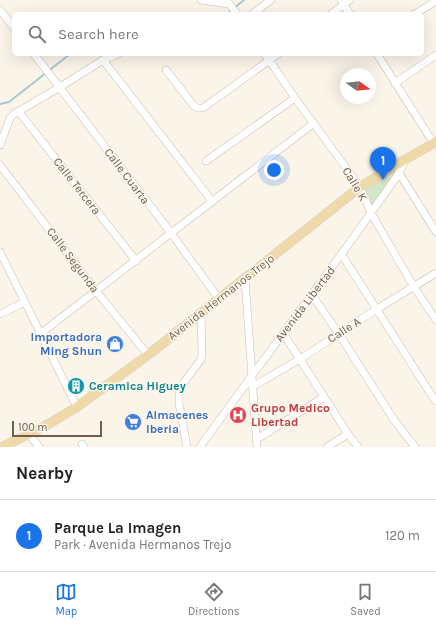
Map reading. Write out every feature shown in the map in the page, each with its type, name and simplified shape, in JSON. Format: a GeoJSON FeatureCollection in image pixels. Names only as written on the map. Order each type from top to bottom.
{"type":"FeatureCollection","features":[{"type":"Feature","properties":{"kind":"main road","name":"Avenida Hermanos Trejo"},"geometry":{"type":"LineString","coordinates":[[2,447],[45,426],[77,407],[148,355],[360,187],[435,143]]}},
{"type":"Feature","properties":{"kind":"street"},"geometry":{"type":"LineString","coordinates":[[201,0],[229,4],[235,12]]}},
{"type":"Feature","properties":{"kind":"street"},"geometry":{"type":"LineString","coordinates":[[255,12],[271,0]]}},
{"type":"Feature","properties":{"kind":"street"},"geometry":{"type":"LineString","coordinates":[[333,12],[342,2],[350,0]]}},
{"type":"Feature","properties":{"kind":"street"},"geometry":{"type":"LineString","coordinates":[[418,12],[436,1]]}},
{"type":"Feature","properties":{"kind":"street"},"geometry":{"type":"LineString","coordinates":[[342,2],[349,12]]}},
{"type":"Feature","properties":{"kind":"street"},"geometry":{"type":"LineString","coordinates":[[0,10],[12,25]]}},
{"type":"Feature","properties":{"kind":"street"},"geometry":{"type":"LineString","coordinates":[[395,83],[436,55]]}},
{"type":"Feature","properties":{"kind":"street","name":"Calle Cuarta"},"geometry":{"type":"LineString","coordinates":[[36,56],[219,299]]}},
{"type":"Feature","properties":{"kind":"street"},"geometry":{"type":"LineString","coordinates":[[0,145],[10,118],[103,60],[113,56]]}},
{"type":"Feature","properties":{"kind":"street","name":"Calle K"},"geometry":{"type":"LineString","coordinates":[[266,56],[360,187],[371,213],[414,287],[436,320]]}},
{"type":"Feature","properties":{"kind":"street"},"geometry":{"type":"LineString","coordinates":[[166,70],[194,106],[197,108],[203,108],[275,56]]}},
{"type":"Feature","properties":{"kind":"street"},"geometry":{"type":"LineString","coordinates":[[377,56],[435,143]]}},
{"type":"Feature","properties":{"kind":"street"},"geometry":{"type":"LineString","coordinates":[[103,60],[212,201]]}},
{"type":"Feature","properties":{"kind":"street"},"geometry":{"type":"LineString","coordinates":[[206,161],[295,98]]}},
{"type":"Feature","properties":{"kind":"street","name":"Calle Tercera"},"geometry":{"type":"LineString","coordinates":[[19,112],[136,261]]}},
{"type":"Feature","properties":{"kind":"street"},"geometry":{"type":"LineString","coordinates":[[40,334],[314,123]]}},
{"type":"Feature","properties":{"kind":"street","name":"Avenida Libertad"},"geometry":{"type":"LineString","coordinates":[[200,447],[251,376],[342,255],[399,173],[406,159]]}},
{"type":"Feature","properties":{"kind":"street","name":"Calle Segunda"},"geometry":{"type":"LineString","coordinates":[[0,165],[96,291],[148,355]]}},
{"type":"Feature","properties":{"kind":"street"},"geometry":{"type":"LineString","coordinates":[[399,173],[436,232]]}},
{"type":"Feature","properties":{"kind":"street"},"geometry":{"type":"LineString","coordinates":[[0,252],[77,407]]}},
{"type":"Feature","properties":{"kind":"street"},"geometry":{"type":"LineString","coordinates":[[342,255],[436,401]]}},
{"type":"Feature","properties":{"kind":"street"},"geometry":{"type":"LineString","coordinates":[[0,270],[7,267]]}},
{"type":"Feature","properties":{"kind":"street","name":"Calle A"},"geometry":{"type":"LineString","coordinates":[[252,387],[300,359],[376,309],[436,273]]}},
{"type":"Feature","properties":{"kind":"street"},"geometry":{"type":"LineString","coordinates":[[245,279],[257,447]]}},
{"type":"Feature","properties":{"kind":"street"},"geometry":{"type":"LineString","coordinates":[[312,295],[394,420],[415,447]]}},
{"type":"Feature","properties":{"kind":"street"},"geometry":{"type":"LineString","coordinates":[[0,314],[25,302]]}},
{"type":"Feature","properties":{"kind":"street"},"geometry":{"type":"LineString","coordinates":[[187,447],[179,403],[179,394],[180,388],[202,356],[201,312]]}},
{"type":"Feature","properties":{"kind":"street"},"geometry":{"type":"LineString","coordinates":[[283,333],[348,434],[358,447]]}},
{"type":"Feature","properties":{"kind":"street"},"geometry":{"type":"LineString","coordinates":[[257,439],[324,397]]}},
{"type":"Feature","properties":{"kind":"street"},"geometry":{"type":"LineString","coordinates":[[29,434],[39,447]]}},
{"type":"Feature","properties":{"kind":"street"},"geometry":{"type":"LineString","coordinates":[[327,447],[348,434]]}},
{"type":"Feature","properties":{"kind":"green space"},"geometry":{"type":"Polygon","coordinates":[[[406,159],[371,213],[360,187],[406,159]]]}},
{"type":"Feature","properties":{"kind":"waterway"},"geometry":{"type":"LineString","coordinates":[[229,12],[244,0]]}},
{"type":"Feature","properties":{"kind":"waterway"},"geometry":{"type":"LineString","coordinates":[[0,104],[9,102],[67,56]]}},
{"type":"Feature","properties":{"kind":"place","name":"Parque La Imagen"},"geometry":{"type":"Point","coordinates":[383,180]}},
{"type":"Feature","properties":{"kind":"place","name":"Importadora Ming Shun"},"geometry":{"type":"Point","coordinates":[115,344]}},
{"type":"Feature","properties":{"kind":"place","name":"Ceramica Higuey"},"geometry":{"type":"Point","coordinates":[76,386]}},
{"type":"Feature","properties":{"kind":"place","name":"Grupo Medico Libertad"},"geometry":{"type":"Point","coordinates":[238,415]}},
{"type":"Feature","properties":{"kind":"place","name":"Almacenes Iberia"},"geometry":{"type":"Point","coordinates":[133,422]}}]}
